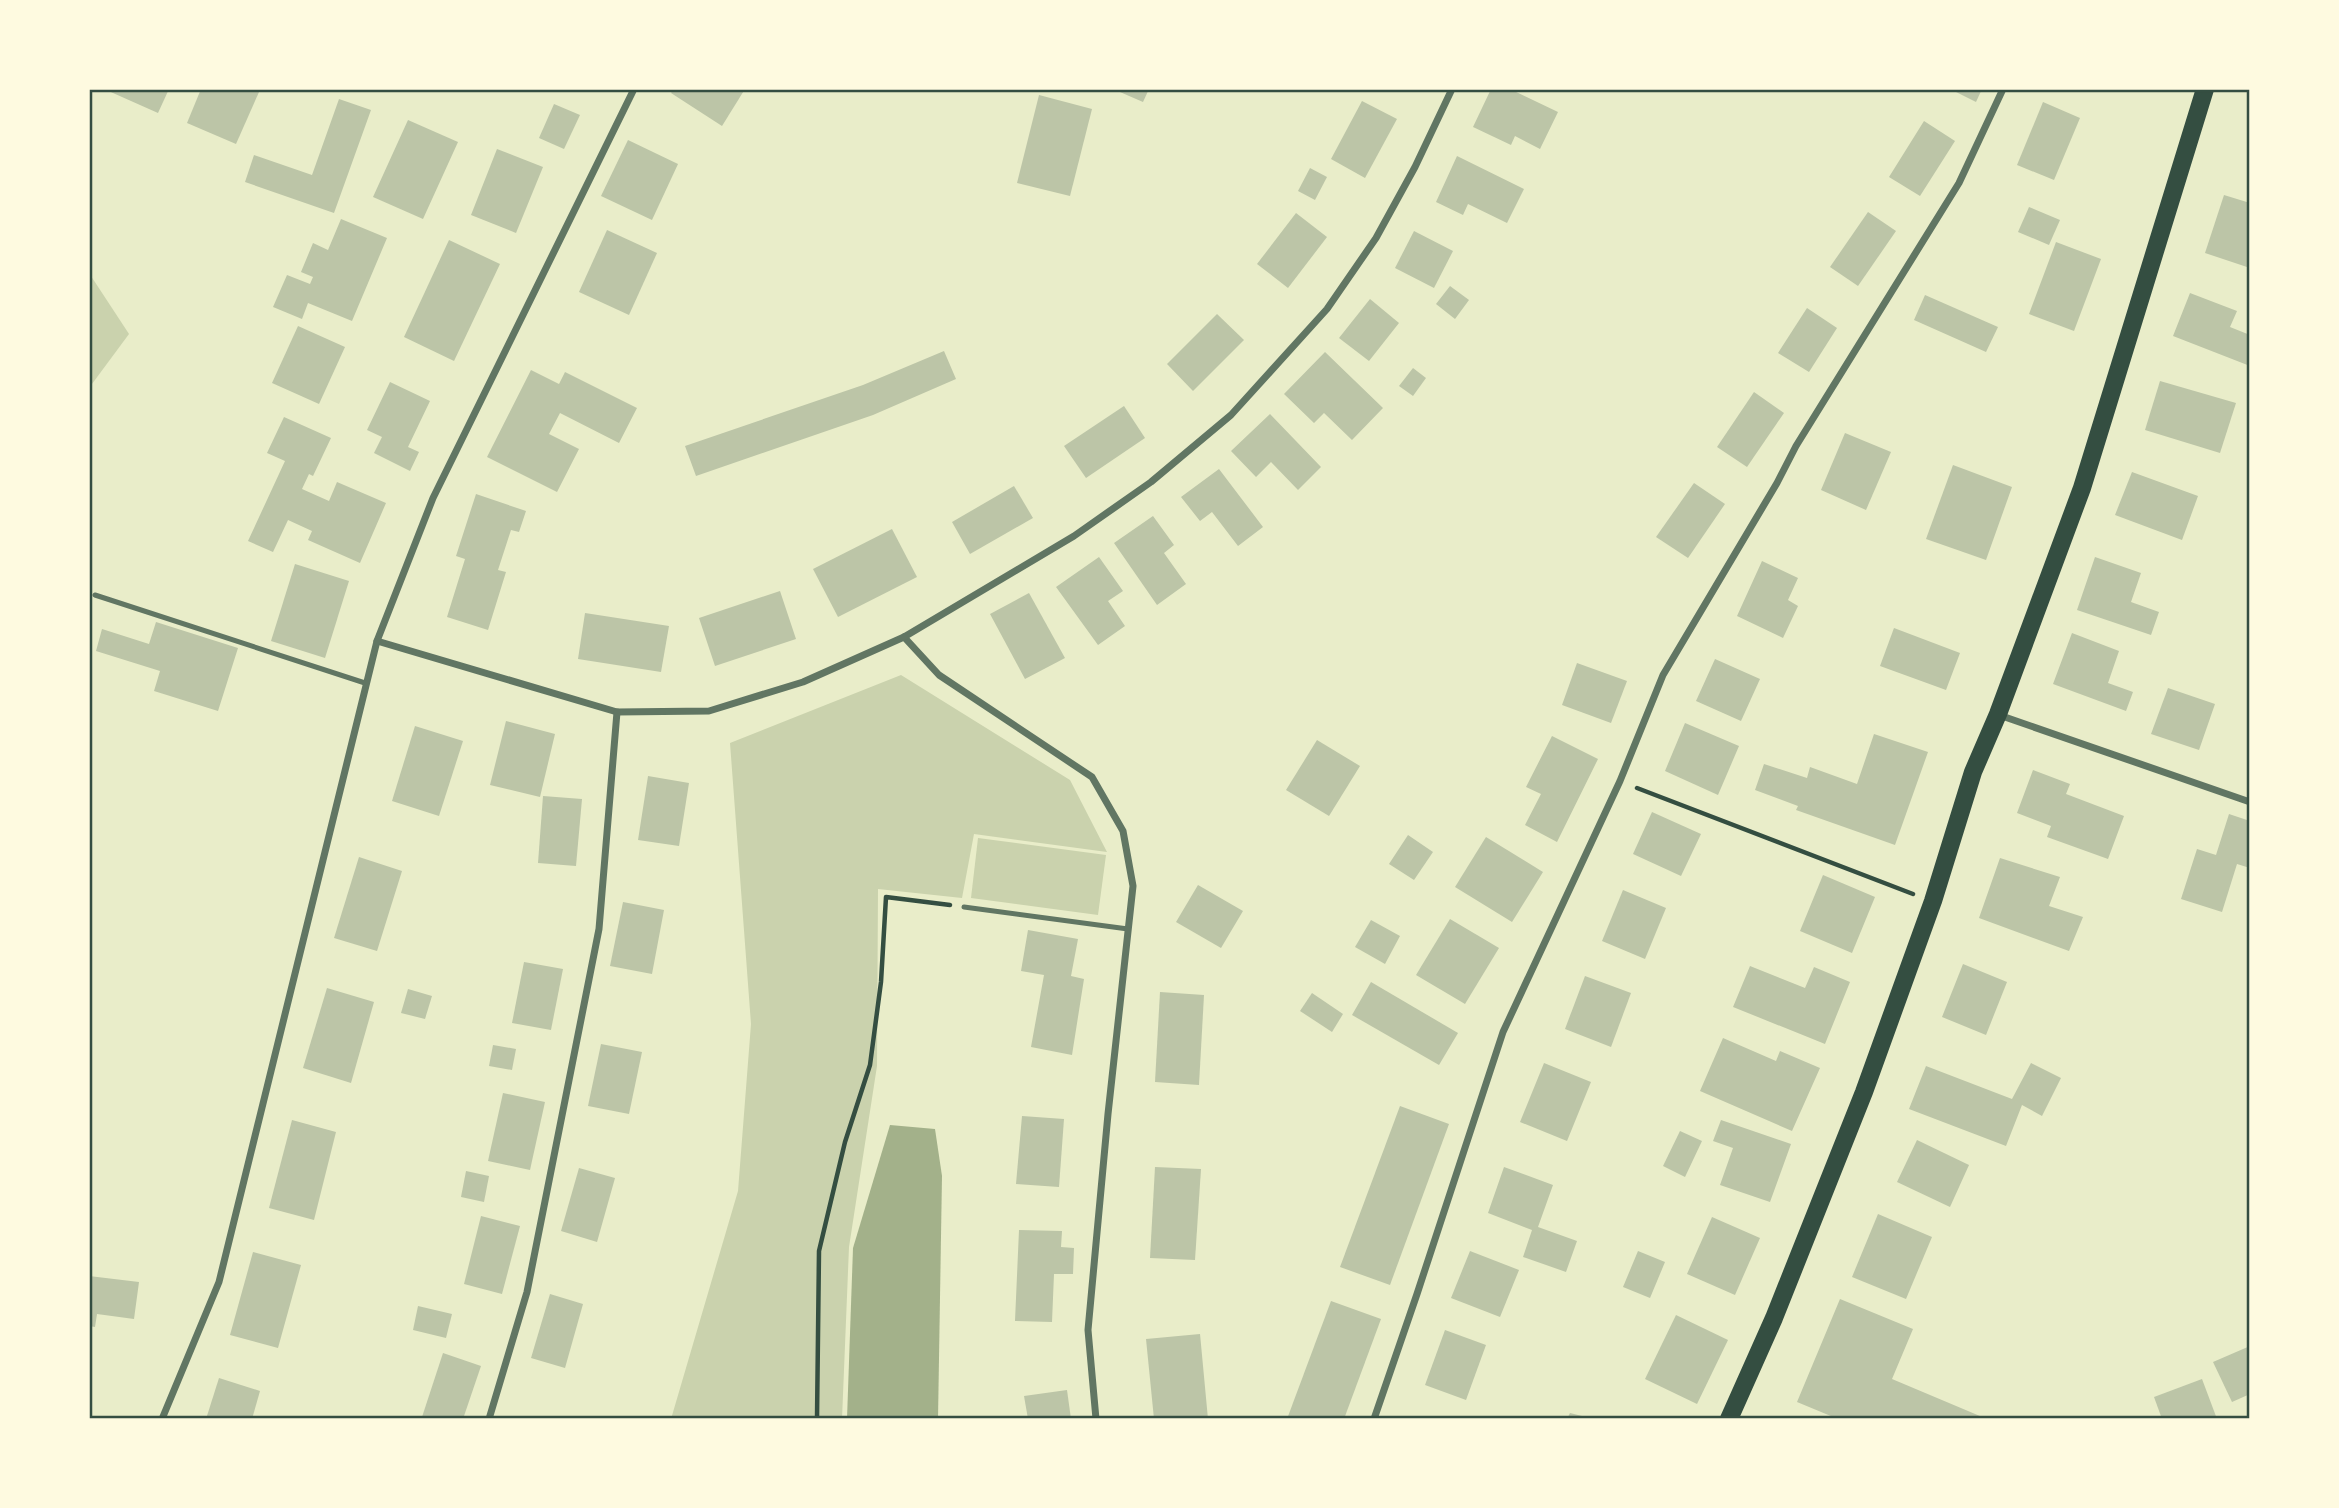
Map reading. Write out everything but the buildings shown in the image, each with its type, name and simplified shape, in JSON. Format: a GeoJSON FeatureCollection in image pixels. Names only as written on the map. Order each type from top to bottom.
{"type":"FeatureCollection","features":[{"type":"Feature","properties":{"kind":"main road"},"geometry":{"type":"LineString","coordinates":[[1729,1419],[1774,1318],[1864,1092],[1933,901],[1973,772],[1998,714],[2082,488],[2205,89]]}},
{"type":"Feature","properties":{"kind":"street"},"geometry":{"type":"LineString","coordinates":[[162,1419],[219,1282],[377,641],[433,498],[634,89]]}},
{"type":"Feature","properties":{"kind":"street"},"geometry":{"type":"LineString","coordinates":[[377,641],[617,712],[709,710],[803,682],[904,636],[1074,536],[1151,482],[1231,415],[1327,309],[1376,238],[1415,167],[1452,89]]}},
{"type":"Feature","properties":{"kind":"street"},"geometry":{"type":"LineString","coordinates":[[1374,1419],[1418,1294],[1503,1032],[1620,781],[1663,675],[1777,483],[1796,446],[1959,183],[2003,89]]}},
{"type":"Feature","properties":{"kind":"street"},"geometry":{"type":"LineString","coordinates":[[904,636],[939,675],[1092,777],[1123,831],[1133,887],[1088,1330],[1096,1419]]}},
{"type":"Feature","properties":{"kind":"street"},"geometry":{"type":"LineString","coordinates":[[489,1419],[527,1292],[599,929],[617,712]]}},
{"type":"Feature","properties":{"kind":"street"},"geometry":{"type":"LineString","coordinates":[[1998,714],[2250,802]]}},
{"type":"Feature","properties":{"kind":"lane"},"geometry":{"type":"LineString","coordinates":[[95,595],[365,683]]}},
{"type":"Feature","properties":{"kind":"lane"},"geometry":{"type":"LineString","coordinates":[[964,907],[1128,929]]}},
{"type":"Feature","properties":{"kind":"path"},"geometry":{"type":"LineString","coordinates":[[1620,781],[1933,901]]}},
{"type":"Feature","properties":{"kind":"path"},"geometry":{"type":"LineString","coordinates":[[817,1419],[819,1251],[845,1142],[870,1065],[881,982],[886,897],[964,907]]}},
{"type":"Feature","properties":{"kind":"shaded area"},"geometry":{"type":"Polygon","coordinates":[[[89,273],[129,334],[89,388],[89,273]]]}},
{"type":"Feature","properties":{"kind":"shaded area"},"geometry":{"type":"Polygon","coordinates":[[[901,675],[1070,780],[1107,852],[974,834],[962,898],[878,889],[877,1066],[849,1247],[842,1419],[671,1419],[738,1191],[751,1024],[730,743],[901,675]]]}},
{"type":"Feature","properties":{"kind":"shaded area"},"geometry":{"type":"Polygon","coordinates":[[[978,838],[1106,855],[1098,915],[971,898],[978,838]]]}},
{"type":"Feature","properties":{"kind":"shaded area"},"geometry":{"type":"Polygon","coordinates":[[[890,1125],[935,1129],[942,1176],[938,1419],[847,1419],[853,1248],[890,1125]]]}}]}
